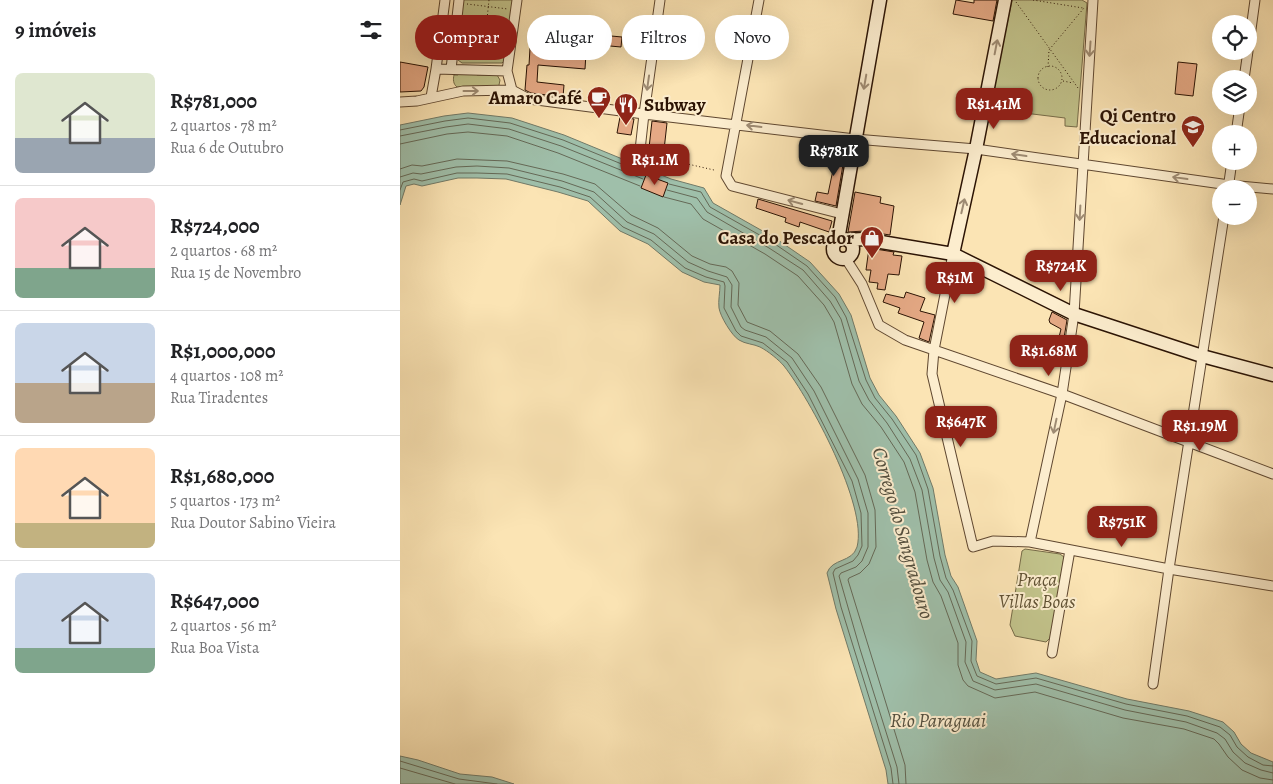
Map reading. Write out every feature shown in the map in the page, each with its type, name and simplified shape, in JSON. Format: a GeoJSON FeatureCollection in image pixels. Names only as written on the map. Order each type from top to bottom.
{"type":"FeatureCollection","features":[{"type":"Feature","properties":{"kind":"street"},"geometry":{"type":"LineString","coordinates":[[430,97],[436,70],[445,0]]}},
{"type":"Feature","properties":{"kind":"street"},"geometry":{"type":"LineString","coordinates":[[451,69],[459,0]]}},
{"type":"Feature","properties":{"kind":"street"},"geometry":{"type":"LineString","coordinates":[[512,90],[506,71],[517,0]]}},
{"type":"Feature","properties":{"kind":"street"},"geometry":{"type":"LineString","coordinates":[[640,150],[660,0]]}},
{"type":"Feature","properties":{"kind":"street"},"geometry":{"type":"LineString","coordinates":[[759,0],[734,124],[726,176],[732,186],[842,214]]}},
{"type":"Feature","properties":{"kind":"street"},"geometry":{"type":"LineString","coordinates":[[843,240],[842,214],[880,0]]}},
{"type":"Feature","properties":{"kind":"street"},"geometry":{"type":"LineString","coordinates":[[1005,0],[934,350],[932,374],[973,547],[993,541],[1030,542],[1169,569],[1273,586]]}},
{"type":"Feature","properties":{"kind":"street"},"geometry":{"type":"LineString","coordinates":[[1253,15],[1255,0]]}},
{"type":"Feature","properties":{"kind":"street"},"geometry":{"type":"LineString","coordinates":[[1030,542],[1062,394],[1074,314],[1090,2]]}},
{"type":"Feature","properties":{"kind":"street"},"geometry":{"type":"LineString","coordinates":[[436,70],[506,71]]}},
{"type":"Feature","properties":{"kind":"street"},"geometry":{"type":"LineString","coordinates":[[400,102],[463,91],[512,90],[529,99],[855,139],[976,149],[1212,184]]}},
{"type":"Feature","properties":{"kind":"street"},"geometry":{"type":"LineString","coordinates":[[1257,188],[1273,189]]}},
{"type":"Feature","properties":{"kind":"street"},"geometry":{"type":"LineString","coordinates":[[1153,684],[1223,225]]}},
{"type":"Feature","properties":{"kind":"street"},"geometry":{"type":"LineString","coordinates":[[843,240],[863,239],[953,254],[1074,314],[1202,356],[1273,375]]}},
{"type":"Feature","properties":{"kind":"street"},"geometry":{"type":"LineString","coordinates":[[843,240],[853,245],[853,252],[846,259],[862,284],[879,325],[905,340],[1062,394],[1273,474]]}},
{"type":"Feature","properties":{"kind":"street"},"geometry":{"type":"LineString","coordinates":[[1052,653],[1070,550]]}},
{"type":"Feature","properties":{"kind":"path"},"geometry":{"type":"LineString","coordinates":[[467,0],[467,4],[508,9]]}},
{"type":"Feature","properties":{"kind":"path"},"geometry":{"type":"LineString","coordinates":[[487,15],[489,0]]}},
{"type":"Feature","properties":{"kind":"path"},"geometry":{"type":"LineString","coordinates":[[1014,0],[1080,91]]}},
{"type":"Feature","properties":{"kind":"path"},"geometry":{"type":"LineString","coordinates":[[1033,0],[1084,8]]}},
{"type":"Feature","properties":{"kind":"path"},"geometry":{"type":"LineString","coordinates":[[1048,67],[1049,50],[1090,2]]}},
{"type":"Feature","properties":{"kind":"path"},"geometry":{"type":"LineString","coordinates":[[1048,67],[1056,68],[1062,77],[1060,85],[1054,90],[1043,87],[1040,84],[1039,77],[1042,70],[1048,67]]}},
{"type":"Feature","properties":{"kind":"path"},"geometry":{"type":"LineString","coordinates":[[1062,81],[1074,84]]}},
{"type":"Feature","properties":{"kind":"path"},"geometry":{"type":"LineString","coordinates":[[640,150],[642,154],[714,170]]}},
{"type":"Feature","properties":{"kind":"path"},"geometry":{"type":"LineString","coordinates":[[656,179],[662,158]]}},
{"type":"Feature","properties":{"kind":"green space"},"geometry":{"type":"Polygon","coordinates":[[[463,0],[513,0],[511,15],[461,15],[463,0]]]}},
{"type":"Feature","properties":{"kind":"green space"},"geometry":{"type":"Polygon","coordinates":[[[1012,0],[1082,0],[1087,3],[1077,127],[1065,126],[1065,118],[1000,110],[998,116],[988,115],[1012,0]]]}},
{"type":"Feature","properties":{"kind":"green space"},"geometry":{"type":"Polygon","coordinates":[[[458,60],[505,60],[502,63],[462,63],[458,60]]]}},
{"type":"Feature","properties":{"kind":"green space"},"geometry":{"type":"Polygon","coordinates":[[[458,72],[476,73],[477,75],[497,75],[500,80],[499,85],[497,87],[457,87],[453,78],[454,75],[458,75],[458,72]]]}},
{"type":"Feature","properties":{"kind":"green space","name":"Praça Villas Boas"},"geometry":{"type":"Polygon","coordinates":[[[1025,549],[1060,554],[1064,557],[1052,636],[1046,642],[1015,636],[1010,625],[1022,551],[1025,549]]]}},
{"type":"Feature","properties":{"kind":"water","name":"Rio Paraguai"},"geometry":{"type":"Polygon","coordinates":[[[468,113],[512,118],[564,135],[671,179],[704,188],[713,203],[775,238],[810,262],[839,294],[851,315],[870,378],[879,395],[896,416],[920,453],[933,488],[945,555],[951,576],[958,587],[977,641],[976,660],[980,672],[996,679],[1036,673],[1127,699],[1189,711],[1223,722],[1251,753],[1273,762],[1273,784],[888,784],[886,770],[836,609],[827,573],[833,565],[851,556],[857,547],[858,529],[854,506],[846,480],[808,402],[784,366],[770,353],[758,346],[736,338],[720,312],[720,285],[704,282],[682,272],[648,244],[620,231],[588,201],[506,179],[458,178],[422,186],[414,184],[406,186],[400,205],[400,125],[468,113]]]}},
{"type":"Feature","properties":{"kind":"water"},"geometry":{"type":"Polygon","coordinates":[[[400,756],[460,774],[492,777],[514,784],[400,784],[400,756]]]}},
{"type":"Feature","properties":{"kind":"building"},"geometry":{"type":"Polygon","coordinates":[[[956,0],[974,3],[974,0],[997,0],[993,21],[953,14],[956,0]]]}},
{"type":"Feature","properties":{"kind":"building"},"geometry":{"type":"Polygon","coordinates":[[[612,36],[622,37],[621,47],[612,46],[612,36]]]}},
{"type":"Feature","properties":{"kind":"building"},"geometry":{"type":"Polygon","coordinates":[[[529,60],[586,60],[585,69],[538,65],[537,82],[564,85],[563,97],[531,93],[525,90],[527,65],[529,65],[529,60]]]}},
{"type":"Feature","properties":{"kind":"building"},"geometry":{"type":"Polygon","coordinates":[[[400,62],[428,67],[424,87],[421,91],[400,92],[400,62]]]}},
{"type":"Feature","properties":{"kind":"building"},"geometry":{"type":"Polygon","coordinates":[[[1178,62],[1197,64],[1193,96],[1175,94],[1178,62]]]}},
{"type":"Feature","properties":{"kind":"building","name":"Subway"},"geometry":{"type":"Polygon","coordinates":[[[620,117],[634,119],[631,135],[617,133],[620,117]]]}},
{"type":"Feature","properties":{"kind":"building"},"geometry":{"type":"Polygon","coordinates":[[[652,121],[667,123],[664,150],[649,148],[652,121]]]}},
{"type":"Feature","properties":{"kind":"building"},"geometry":{"type":"Polygon","coordinates":[[[834,144],[846,147],[836,206],[815,201],[817,192],[828,194],[834,165],[830,165],[834,144]]]}},
{"type":"Feature","properties":{"kind":"building"},"geometry":{"type":"Polygon","coordinates":[[[646,175],[668,183],[663,197],[641,188],[646,175]]]}},
{"type":"Feature","properties":{"kind":"building"},"geometry":{"type":"Polygon","coordinates":[[[855,192],[881,197],[880,203],[894,206],[890,235],[864,231],[848,232],[855,192]]]}},
{"type":"Feature","properties":{"kind":"building"},"geometry":{"type":"Polygon","coordinates":[[[758,199],[832,221],[829,232],[800,222],[799,227],[785,222],[786,218],[756,208],[758,199]]]}},
{"type":"Feature","properties":{"kind":"building"},"geometry":{"type":"Polygon","coordinates":[[[869,248],[894,252],[893,255],[902,256],[899,275],[888,274],[885,290],[877,289],[878,283],[869,282],[871,270],[866,270],[869,248]]]}},
{"type":"Feature","properties":{"kind":"building"},"geometry":{"type":"Polygon","coordinates":[[[906,292],[925,298],[920,311],[935,315],[929,342],[919,338],[924,322],[898,313],[900,308],[883,302],[886,294],[904,298],[906,292]]]}},
{"type":"Feature","properties":{"kind":"building"},"geometry":{"type":"Polygon","coordinates":[[[1052,312],[1067,320],[1061,356],[1055,354],[1061,329],[1050,323],[1049,320],[1052,312]]]}},
{"type":"Feature","properties":{"kind":"place","name":"Amaro Café"},"geometry":{"type":"Point","coordinates":[599,119]}},
{"type":"Feature","properties":{"kind":"place","name":"Subway"},"geometry":{"type":"Point","coordinates":[626,126]}},
{"type":"Feature","properties":{"kind":"place","name":"Qi Centro Educacional"},"geometry":{"type":"Point","coordinates":[1193,148]}},
{"type":"Feature","properties":{"kind":"place","name":"Casa do Pescador"},"geometry":{"type":"Point","coordinates":[872,259]}},
{"type":"Feature","properties":{"kind":"water label","name":"Corrego do Sangradouro"},"geometry":{"type":"Point","coordinates":[903,533]}}]}
